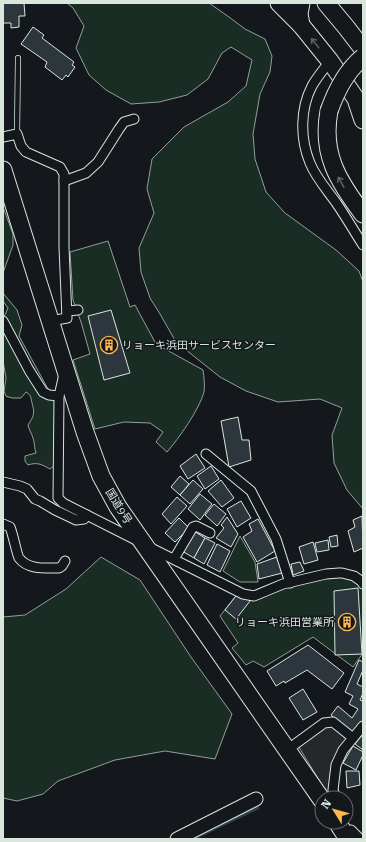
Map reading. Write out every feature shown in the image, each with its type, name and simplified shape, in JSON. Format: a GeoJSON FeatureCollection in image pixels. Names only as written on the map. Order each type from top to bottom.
{"type":"FeatureCollection","features":[{"type":"Feature","properties":{"kind":"highway"},"geometry":{"type":"LineString","coordinates":[[279,3],[301,25],[330,61],[359,102],[363,120]]}},
{"type":"Feature","properties":{"kind":"highway"},"geometry":{"type":"LineString","coordinates":[[326,3],[363,49]]}},
{"type":"Feature","properties":{"kind":"highway"},"geometry":{"type":"LineString","coordinates":[[301,4],[299,14],[301,25]]}},
{"type":"Feature","properties":{"kind":"highway"},"geometry":{"type":"LineString","coordinates":[[363,57],[349,71],[341,83],[329,111],[326,125],[329,154],[333,167],[348,194],[363,214]]}},
{"type":"Feature","properties":{"kind":"highway","name":"国道9号"},"geometry":{"type":"LineString","coordinates":[[3,170],[84,429],[101,476],[118,507],[315,790]]}},
{"type":"Feature","properties":{"kind":"street"},"geometry":{"type":"LineString","coordinates":[[330,61],[312,86],[307,101],[303,116],[305,149],[313,169],[363,245]]}},
{"type":"Feature","properties":{"kind":"street"},"geometry":{"type":"LineString","coordinates":[[64,181],[86,173],[98,162],[124,122],[134,119]]}},
{"type":"Feature","properties":{"kind":"street"},"geometry":{"type":"LineString","coordinates":[[3,137],[17,134],[21,146],[26,152],[60,167],[64,174],[64,247],[67,318],[50,321]]}},
{"type":"Feature","properties":{"kind":"street"},"geometry":{"type":"LineString","coordinates":[[67,311],[78,310]]}},
{"type":"Feature","properties":{"kind":"street"},"geometry":{"type":"LineString","coordinates":[[3,321],[29,370],[43,392],[49,395],[59,396]]}},
{"type":"Feature","properties":{"kind":"street"},"geometry":{"type":"LineString","coordinates":[[65,369],[59,396],[58,498],[63,503],[243,594],[254,596],[283,584],[326,574],[342,573],[354,576],[363,584]]}},
{"type":"Feature","properties":{"kind":"street"},"geometry":{"type":"LineString","coordinates":[[206,454],[251,491],[276,539],[290,582]]}},
{"type":"Feature","properties":{"kind":"street"},"geometry":{"type":"LineString","coordinates":[[3,482],[27,489],[35,499],[76,520],[84,519],[87,515]]}},
{"type":"Feature","properties":{"kind":"street"},"geometry":{"type":"LineString","coordinates":[[3,524],[10,528],[19,558],[26,563],[35,567],[59,568],[65,561]]}},
{"type":"Feature","properties":{"kind":"street"},"geometry":{"type":"LineString","coordinates":[[174,559],[193,527],[196,526],[210,533]]}},
{"type":"Feature","properties":{"kind":"street"},"geometry":{"type":"LineString","coordinates":[[287,750],[324,723],[333,722],[353,738]]}},
{"type":"Feature","properties":{"kind":"street"},"geometry":{"type":"LineString","coordinates":[[333,790],[336,765],[343,750],[363,726]]}},
{"type":"Feature","properties":{"kind":"street"},"geometry":{"type":"LineString","coordinates":[[177,839],[256,799]]}},
{"type":"Feature","properties":{"kind":"street"},"geometry":{"type":"LineString","coordinates":[[345,830],[360,839]]}},
{"type":"Feature","properties":{"kind":"lane"},"geometry":{"type":"LineString","coordinates":[[17,134],[18,58]]}},
{"type":"Feature","properties":{"kind":"green space"},"geometry":{"type":"Polygon","coordinates":[[[67,3],[209,3],[245,29],[265,39],[272,56],[270,72],[260,94],[253,134],[255,159],[266,192],[285,213],[336,250],[359,271],[363,282],[363,509],[347,490],[334,463],[332,435],[342,408],[320,399],[278,402],[246,391],[220,377],[176,342],[150,298],[141,272],[139,248],[154,213],[147,189],[152,159],[184,127],[228,102],[246,86],[252,60],[231,47],[222,53],[208,79],[187,95],[159,102],[131,104],[106,90],[89,75],[76,48],[84,26],[73,8],[67,3]]]}},
{"type":"Feature","properties":{"kind":"green space"},"geometry":{"type":"Polygon","coordinates":[[[3,207],[13,234],[13,245],[3,273],[3,207]]]}},
{"type":"Feature","properties":{"kind":"green space"},"geometry":{"type":"Polygon","coordinates":[[[108,241],[130,307],[135,305],[156,344],[203,370],[204,392],[198,407],[188,424],[167,452],[156,442],[163,432],[150,423],[124,422],[95,429],[73,360],[90,354],[73,300],[70,252],[108,241]]]}},
{"type":"Feature","properties":{"kind":"green space"},"geometry":{"type":"Polygon","coordinates":[[[3,293],[17,310],[22,325],[19,336],[48,389],[56,398],[55,465],[50,469],[39,464],[28,465],[25,461],[25,456],[36,453],[34,440],[28,425],[34,412],[30,395],[26,392],[21,398],[12,398],[6,396],[4,391],[6,378],[3,361],[3,317],[8,308],[3,301],[3,293]]]}},
{"type":"Feature","properties":{"kind":"green space"},"geometry":{"type":"Polygon","coordinates":[[[240,536],[255,562],[258,582],[240,582],[223,571],[240,536]]]}},
{"type":"Feature","properties":{"kind":"green space"},"geometry":{"type":"Polygon","coordinates":[[[101,557],[140,580],[191,657],[232,714],[215,759],[165,751],[115,760],[58,781],[43,794],[17,801],[3,798],[3,617],[25,615],[66,589],[101,557]]]}},
{"type":"Feature","properties":{"kind":"green space"},"geometry":{"type":"Polygon","coordinates":[[[339,573],[363,585],[363,653],[353,667],[313,637],[264,667],[253,661],[246,665],[232,648],[238,643],[220,616],[239,592],[252,597],[279,586],[339,573]]]}},
{"type":"Feature","properties":{"kind":"shaded area"},"geometry":{"type":"Polygon","coordinates":[[[333,722],[352,737],[335,767],[335,790],[325,790],[297,744],[333,722]]]}},
{"type":"Feature","properties":{"kind":"building"},"geometry":{"type":"Polygon","coordinates":[[[3,3],[24,3],[25,16],[19,16],[19,27],[11,28],[11,23],[3,23],[3,3]]]}},
{"type":"Feature","properties":{"kind":"building"},"geometry":{"type":"Polygon","coordinates":[[[33,27],[44,35],[42,38],[74,62],[72,65],[75,67],[68,77],[66,75],[62,80],[45,67],[47,62],[21,44],[33,27]]]}},
{"type":"Feature","properties":{"kind":"building","name":"リョーキ浜田サービスセンター"},"geometry":{"type":"Polygon","coordinates":[[[111,310],[130,373],[104,380],[88,316],[111,310]]]}},
{"type":"Feature","properties":{"kind":"building"},"geometry":{"type":"Polygon","coordinates":[[[238,417],[242,440],[249,440],[251,460],[229,467],[221,421],[238,417]]]}},
{"type":"Feature","properties":{"kind":"building"},"geometry":{"type":"Polygon","coordinates":[[[196,454],[205,468],[188,479],[180,466],[196,454]]]}},
{"type":"Feature","properties":{"kind":"building"},"geometry":{"type":"Polygon","coordinates":[[[211,466],[219,479],[205,489],[197,476],[211,466]]]}},
{"type":"Feature","properties":{"kind":"building"},"geometry":{"type":"Polygon","coordinates":[[[180,476],[189,484],[180,495],[171,487],[180,476]]]}},
{"type":"Feature","properties":{"kind":"building"},"geometry":{"type":"Polygon","coordinates":[[[193,480],[203,489],[190,504],[180,495],[193,480]]]}},
{"type":"Feature","properties":{"kind":"building"},"geometry":{"type":"Polygon","coordinates":[[[221,480],[234,498],[222,507],[208,491],[221,480]]]}},
{"type":"Feature","properties":{"kind":"building"},"geometry":{"type":"Polygon","coordinates":[[[200,494],[212,504],[200,520],[188,509],[200,494]]]}},
{"type":"Feature","properties":{"kind":"building"},"geometry":{"type":"Polygon","coordinates":[[[177,497],[187,506],[171,524],[162,514],[177,497]]]}},
{"type":"Feature","properties":{"kind":"building"},"geometry":{"type":"Polygon","coordinates":[[[241,501],[251,518],[237,527],[227,509],[241,501]]]}},
{"type":"Feature","properties":{"kind":"building"},"geometry":{"type":"Polygon","coordinates":[[[214,504],[226,514],[217,526],[205,515],[214,504]]]}},
{"type":"Feature","properties":{"kind":"building"},"geometry":{"type":"Polygon","coordinates":[[[362,516],[363,548],[354,552],[348,531],[355,527],[353,520],[362,516]]]}},
{"type":"Feature","properties":{"kind":"building"},"geometry":{"type":"Polygon","coordinates":[[[227,517],[238,534],[231,547],[216,538],[224,528],[221,525],[227,517]]]}},
{"type":"Feature","properties":{"kind":"building"},"geometry":{"type":"Polygon","coordinates":[[[179,518],[189,528],[175,542],[165,533],[179,518]]]}},
{"type":"Feature","properties":{"kind":"building"},"geometry":{"type":"Polygon","coordinates":[[[258,519],[275,551],[257,562],[243,537],[252,531],[249,524],[258,519]]]}},
{"type":"Feature","properties":{"kind":"building"},"geometry":{"type":"Polygon","coordinates":[[[194,531],[205,538],[194,558],[182,551],[194,531]]]}},
{"type":"Feature","properties":{"kind":"building"},"geometry":{"type":"Polygon","coordinates":[[[337,535],[338,546],[331,547],[329,537],[337,535]]]}},
{"type":"Feature","properties":{"kind":"building"},"geometry":{"type":"Polygon","coordinates":[[[205,538],[215,543],[204,564],[194,558],[205,538]]]}},
{"type":"Feature","properties":{"kind":"building"},"geometry":{"type":"Polygon","coordinates":[[[328,540],[329,550],[317,552],[315,543],[328,540]]]}},
{"type":"Feature","properties":{"kind":"building"},"geometry":{"type":"Polygon","coordinates":[[[313,542],[318,560],[304,564],[299,547],[313,542]]]}},
{"type":"Feature","properties":{"kind":"building"},"geometry":{"type":"Polygon","coordinates":[[[217,544],[230,551],[220,572],[207,565],[217,544]]]}},
{"type":"Feature","properties":{"kind":"building"},"geometry":{"type":"Polygon","coordinates":[[[277,557],[282,573],[259,579],[257,564],[277,557]]]}},
{"type":"Feature","properties":{"kind":"building"},"geometry":{"type":"Polygon","coordinates":[[[300,562],[304,571],[293,575],[291,564],[300,562]]]}},
{"type":"Feature","properties":{"kind":"building","name":"リョーキ浜田営業所"},"geometry":{"type":"Polygon","coordinates":[[[358,588],[362,654],[335,655],[334,591],[358,588]]]}},
{"type":"Feature","properties":{"kind":"building","name":"リョーキ浜田営業所"},"geometry":{"type":"Polygon","coordinates":[[[239,592],[250,601],[236,619],[225,610],[239,592]]]}},
{"type":"Feature","properties":{"kind":"building"},"geometry":{"type":"Polygon","coordinates":[[[308,645],[344,673],[332,689],[307,670],[285,683],[284,681],[276,686],[267,671],[308,645]]]}},
{"type":"Feature","properties":{"kind":"building"},"geometry":{"type":"Polygon","coordinates":[[[359,660],[363,662],[363,670],[357,684],[363,687],[363,693],[360,700],[363,701],[363,720],[355,732],[350,732],[331,715],[338,706],[352,718],[358,709],[349,704],[353,696],[345,692],[359,660]]]}},
{"type":"Feature","properties":{"kind":"building"},"geometry":{"type":"Polygon","coordinates":[[[303,689],[317,712],[303,720],[289,698],[303,689]]]}},
{"type":"Feature","properties":{"kind":"building"},"geometry":{"type":"Polygon","coordinates":[[[363,734],[363,750],[355,744],[363,734]]]}},
{"type":"Feature","properties":{"kind":"building"},"geometry":{"type":"Polygon","coordinates":[[[353,746],[363,752],[356,770],[343,763],[353,746]]]}},
{"type":"Feature","properties":{"kind":"building"},"geometry":{"type":"Polygon","coordinates":[[[346,771],[359,771],[360,785],[347,788],[346,771]]]}},
{"type":"Feature","properties":{"kind":"waterway"},"geometry":{"type":"LineString","coordinates":[[193,839],[258,808]]}},
{"type":"Feature","properties":{"kind":"place","name":"リョーキ浜田サービスセンター"},"geometry":{"type":"Point","coordinates":[109,345]}},
{"type":"Feature","properties":{"kind":"place","name":"リョーキ浜田営業所"},"geometry":{"type":"Point","coordinates":[347,622]}}]}
